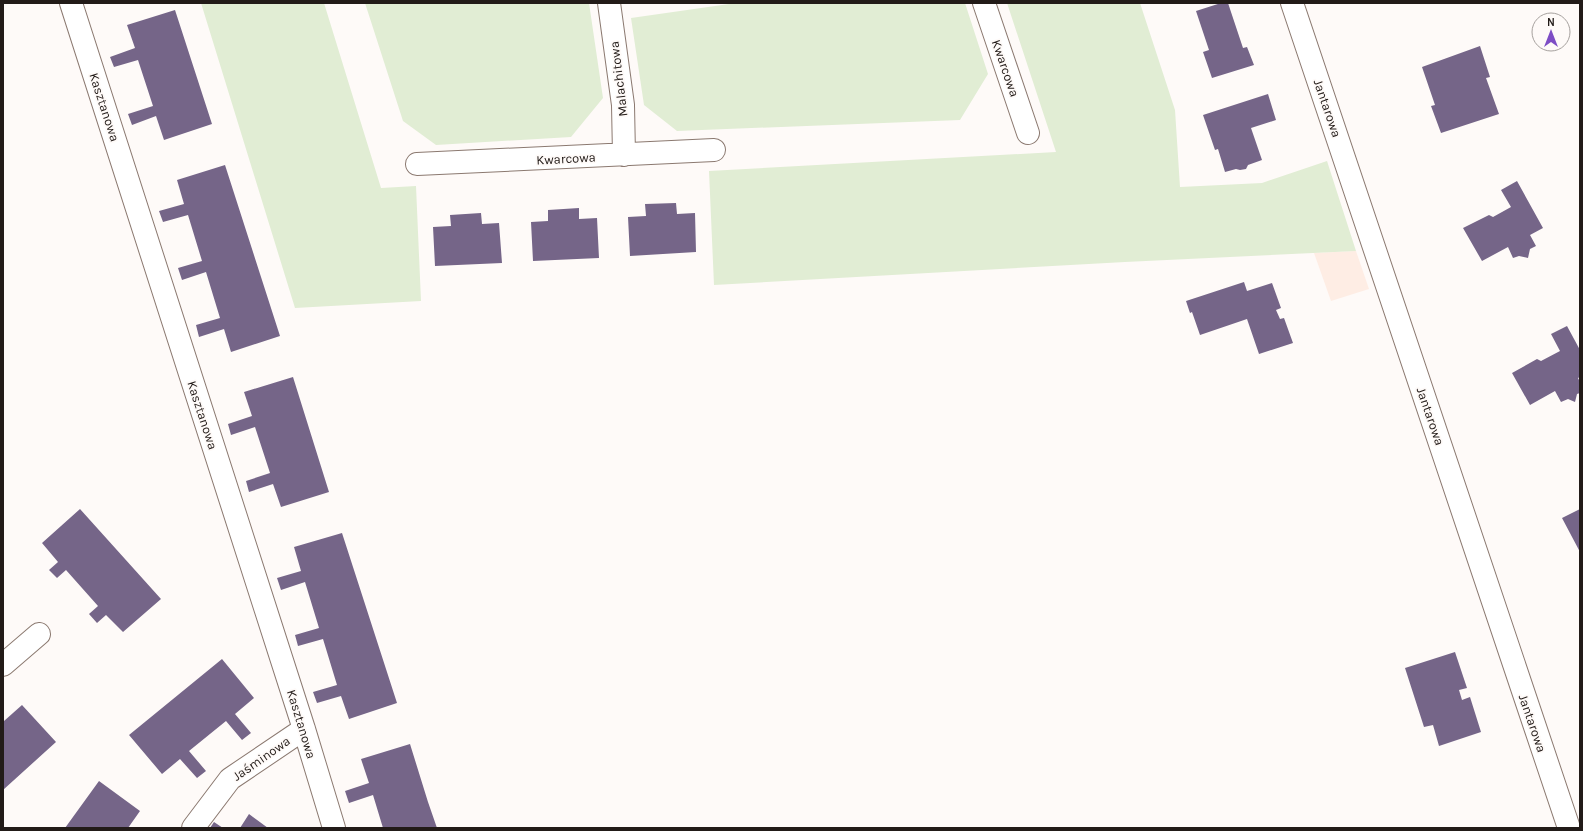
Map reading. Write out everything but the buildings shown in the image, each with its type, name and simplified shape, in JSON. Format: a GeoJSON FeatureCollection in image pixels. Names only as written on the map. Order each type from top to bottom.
{"type":"FeatureCollection","features":[{"type":"Feature","properties":{"kind":"street","name":"Kasztanowa"},"geometry":{"type":"LineString","coordinates":[[72,3],[304,729],[334,828]]}},
{"type":"Feature","properties":{"kind":"street","name":"Malachitowa"},"geometry":{"type":"LineString","coordinates":[[609,3],[623,105],[624,155]]}},
{"type":"Feature","properties":{"kind":"street","name":"Kwarcowa"},"geometry":{"type":"LineString","coordinates":[[984,3],[1028,133]]}},
{"type":"Feature","properties":{"kind":"street","name":"Jantarowa"},"geometry":{"type":"LineString","coordinates":[[1292,3],[1569,828]]}},
{"type":"Feature","properties":{"kind":"street","name":"Kwarcowa"},"geometry":{"type":"LineString","coordinates":[[417,164],[714,150]]}},
{"type":"Feature","properties":{"kind":"street"},"geometry":{"type":"LineString","coordinates":[[3,665],[38,634]]}},
{"type":"Feature","properties":{"kind":"street","name":"Jaśminowa"},"geometry":{"type":"LineString","coordinates":[[193,828],[230,779],[304,729]]}},
{"type":"Feature","properties":{"kind":"shaded area"},"geometry":{"type":"Polygon","coordinates":[[[1356,251],[1369,289],[1331,301],[1314,253],[1356,251]]]}},
{"type":"Feature","properties":{"kind":"green space"},"geometry":{"type":"Polygon","coordinates":[[[201,3],[324,3],[381,188],[416,186],[421,301],[295,308],[201,3]]]}},
{"type":"Feature","properties":{"kind":"green space"},"geometry":{"type":"Polygon","coordinates":[[[365,3],[589,3],[603,98],[571,137],[436,145],[403,121],[365,3]]]}},
{"type":"Feature","properties":{"kind":"green space"},"geometry":{"type":"Polygon","coordinates":[[[736,3],[965,3],[988,74],[960,120],[677,131],[644,105],[631,18],[736,3]]]}},
{"type":"Feature","properties":{"kind":"green space"},"geometry":{"type":"Polygon","coordinates":[[[1007,3],[1140,3],[1175,110],[1180,187],[1262,183],[1327,161],[1356,251],[1125,262],[714,285],[709,171],[1056,152],[1007,3]]]}}]}
